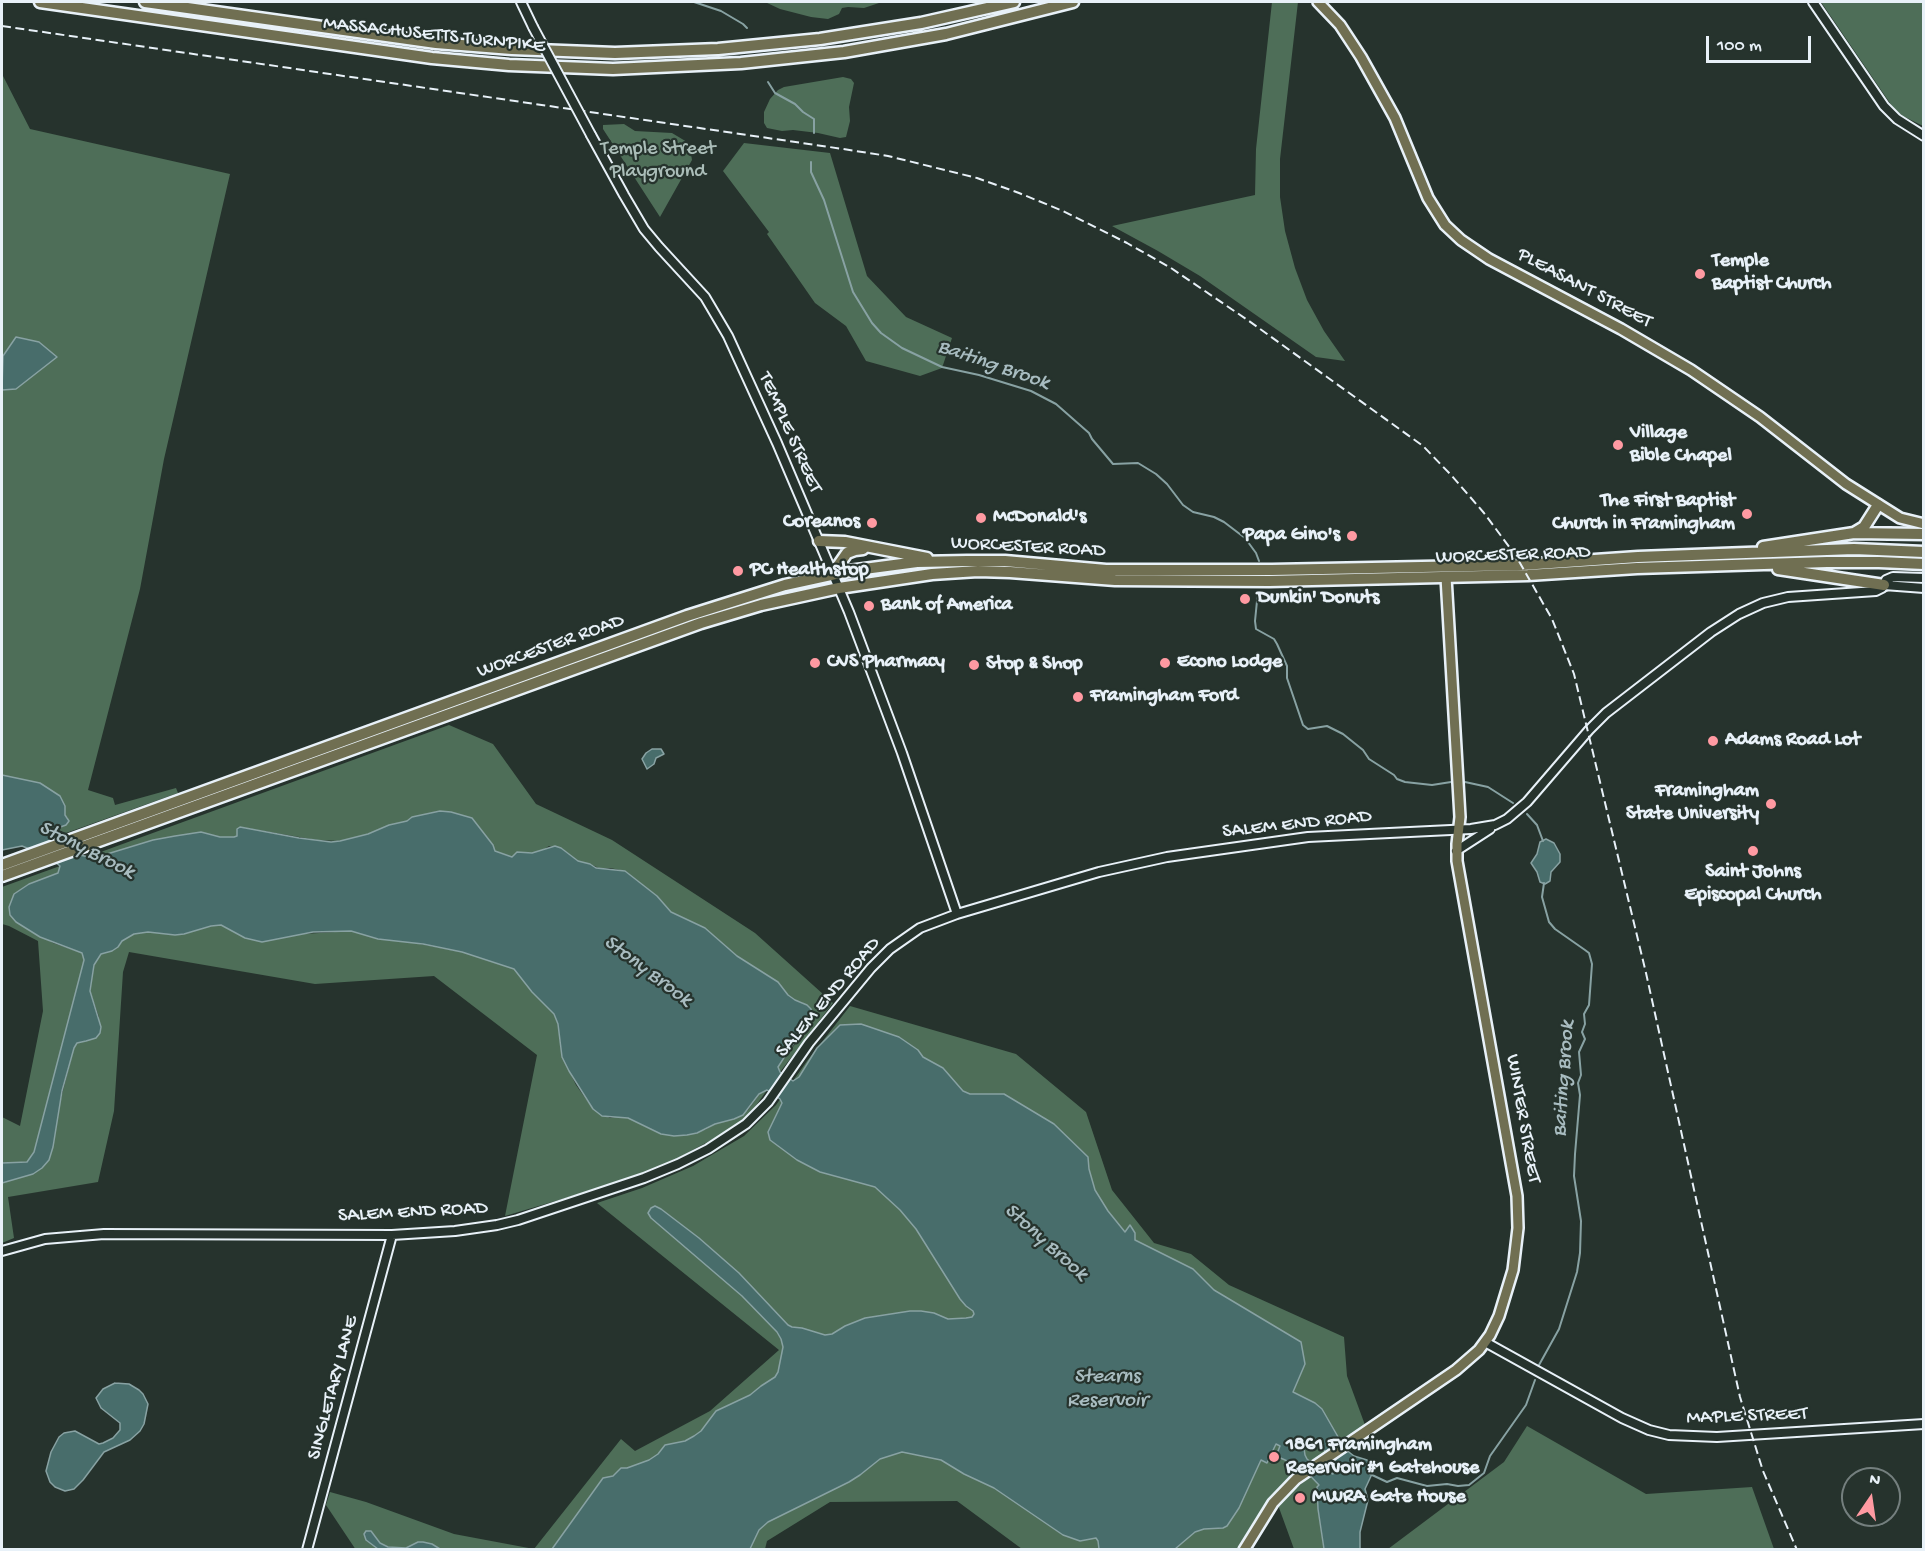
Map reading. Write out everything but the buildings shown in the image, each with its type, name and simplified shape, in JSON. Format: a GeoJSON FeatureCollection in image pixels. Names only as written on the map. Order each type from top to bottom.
{"type":"FeatureCollection","features":[{"type":"Feature","properties":{"kind":"highway","name":"MASSACHUSETTS TURNPIKE"},"geometry":{"type":"LineString","coordinates":[[40,2],[432,58],[492,64],[604,69],[716,65],[844,52],[946,34],[1073,2]]}},
{"type":"Feature","properties":{"kind":"highway","name":"MASSACHUSETTS TURNPIKE"},"geometry":{"type":"LineString","coordinates":[[145,2],[436,43],[504,49],[615,53],[718,50],[820,39],[921,23],[1014,2]]}},
{"type":"Feature","properties":{"kind":"highway"},"geometry":{"type":"LineString","coordinates":[[1854,533],[1867,523],[1878,505]]}},
{"type":"Feature","properties":{"kind":"highway"},"geometry":{"type":"LineString","coordinates":[[1707,555],[1854,533],[1923,534]]}},
{"type":"Feature","properties":{"kind":"highway"},"geometry":{"type":"LineString","coordinates":[[819,541],[845,542],[948,561]]}},
{"type":"Feature","properties":{"kind":"highway","name":"WORCESTER ROAD"},"geometry":{"type":"LineString","coordinates":[[2,865],[687,616],[765,591],[833,573],[948,561],[1005,561],[1126,571],[1272,570],[1510,566],[1854,549],[1923,552]]}},
{"type":"Feature","properties":{"kind":"highway"},"geometry":{"type":"LineString","coordinates":[[833,573],[843,557],[851,551],[883,550]]}},
{"type":"Feature","properties":{"kind":"highway","name":"WORCESTER ROAD"},"geometry":{"type":"LineString","coordinates":[[2,876],[701,623],[766,604],[839,588],[932,574],[978,571],[1144,581],[1446,577],[1549,574],[1637,568],[1853,562],[1923,564]]}},
{"type":"Feature","properties":{"kind":"highway"},"geometry":{"type":"LineString","coordinates":[[1739,565],[1884,585]]}},
{"type":"Feature","properties":{"kind":"main road","name":"PLEASANT STREET"},"geometry":{"type":"LineString","coordinates":[[1318,2],[1343,29],[1361,57],[1392,111],[1428,198],[1445,225],[1461,240],[1489,259],[1614,325],[1691,370],[1760,417],[1835,477],[1899,518],[1923,524]]}},
{"type":"Feature","properties":{"kind":"main road","name":"WINTER STREET"},"geometry":{"type":"LineString","coordinates":[[1244,1550],[1273,1503],[1299,1477],[1465,1364],[1485,1342],[1499,1316],[1510,1282],[1518,1240],[1518,1207],[1456,851],[1460,817],[1446,577]]}},
{"type":"Feature","properties":{"kind":"street","name":"TEMPLE STREET"},"geometry":{"type":"LineString","coordinates":[[521,2],[591,135],[644,229],[705,297],[717,315],[833,573],[902,753],[957,914]]}},
{"type":"Feature","properties":{"kind":"street"},"geometry":{"type":"LineString","coordinates":[[1813,2],[1884,106],[1904,125],[1923,136]]}},
{"type":"Feature","properties":{"kind":"street","name":"SALEM END ROAD"},"geometry":{"type":"LineString","coordinates":[[2,1251],[50,1238],[95,1234],[392,1235],[455,1231],[497,1225],[527,1217],[644,1178],[678,1164],[722,1141],[746,1125],[768,1102],[837,1008],[890,949],[920,928],[957,914],[1099,872],[1167,857],[1308,837],[1495,825],[1513,814],[1527,801],[1606,713],[1711,632],[1739,614],[1781,598],[1871,592],[1880,590],[1886,580],[1893,577],[1923,578]]}},
{"type":"Feature","properties":{"kind":"street"},"geometry":{"type":"LineString","coordinates":[[1884,585],[1923,588]]}},
{"type":"Feature","properties":{"kind":"street"},"geometry":{"type":"LineString","coordinates":[[1456,851],[1495,825]]}},
{"type":"Feature","properties":{"kind":"street","name":"SINGLETARY LANE"},"geometry":{"type":"LineString","coordinates":[[308,1550],[392,1235]]}},
{"type":"Feature","properties":{"kind":"street","name":"MAPLE STREET"},"geometry":{"type":"LineString","coordinates":[[1485,1342],[1622,1418],[1649,1430],[1669,1435],[1726,1437],[1923,1424]]}},
{"type":"Feature","properties":{"kind":"green space"},"geometry":{"type":"Polygon","coordinates":[[[765,2],[882,2],[864,8],[842,8],[839,14],[828,19],[780,9],[765,2]]]}},
{"type":"Feature","properties":{"kind":"green space"},"geometry":{"type":"Polygon","coordinates":[[[1272,2],[1298,2],[1280,159],[1280,197],[1285,231],[1307,300],[1324,331],[1345,361],[1316,357],[1200,276],[1112,226],[1255,195],[1256,149],[1272,2]]]}},
{"type":"Feature","properties":{"kind":"green space"},"geometry":{"type":"Polygon","coordinates":[[[1821,2],[1923,2],[1923,126],[1894,109],[1821,2]]]}},
{"type":"Feature","properties":{"kind":"green space"},"geometry":{"type":"Polygon","coordinates":[[[2,74],[30,129],[230,174],[164,459],[140,589],[88,790],[113,798],[115,805],[176,788],[178,793],[52,838],[50,835],[52,832],[66,825],[68,818],[65,815],[65,806],[11,777],[2,775],[2,74]]]}},
{"type":"Feature","properties":{"kind":"green space"},"geometry":{"type":"Polygon","coordinates":[[[843,77],[851,79],[854,83],[846,137],[767,128],[764,123],[764,112],[770,99],[778,90],[843,77]]]}},
{"type":"Feature","properties":{"kind":"green space","name":"Temple Street Playground"},"geometry":{"type":"Polygon","coordinates":[[[624,124],[635,131],[672,133],[687,142],[690,148],[692,160],[660,217],[603,129],[603,125],[624,124]]]}},
{"type":"Feature","properties":{"kind":"green space"},"geometry":{"type":"Polygon","coordinates":[[[744,143],[830,153],[867,276],[906,317],[952,338],[942,368],[920,376],[866,361],[846,326],[815,303],[767,234],[769,232],[723,171],[744,143]]]}},
{"type":"Feature","properties":{"kind":"green space"},"geometry":{"type":"Polygon","coordinates":[[[449,725],[493,744],[536,804],[612,840],[755,933],[833,1003],[780,1072],[778,1067],[813,1020],[802,1002],[795,1001],[778,982],[737,956],[705,928],[671,912],[657,896],[625,871],[601,869],[578,861],[561,848],[549,846],[532,853],[517,852],[512,857],[495,851],[472,818],[440,811],[412,817],[407,821],[389,825],[368,834],[340,841],[317,840],[240,827],[238,836],[234,837],[220,837],[201,832],[153,840],[102,856],[87,857],[449,725]]]}},
{"type":"Feature","properties":{"kind":"green space"},"geometry":{"type":"Polygon","coordinates":[[[60,866],[58,873],[29,884],[14,894],[16,922],[53,943],[82,953],[84,960],[35,1152],[27,1162],[2,1163],[2,1117],[20,1126],[43,1011],[38,941],[2,924],[2,887],[60,866]]]}},
{"type":"Feature","properties":{"kind":"green space"},"geometry":{"type":"Polygon","coordinates":[[[221,925],[229,928],[303,934],[351,931],[462,952],[514,969],[554,1014],[558,1024],[562,1057],[576,1085],[593,1109],[610,1118],[620,1116],[628,1118],[661,1134],[705,1130],[715,1124],[734,1119],[748,1110],[762,1091],[767,1090],[740,1123],[676,1159],[640,1175],[505,1216],[537,1055],[434,976],[315,984],[129,952],[123,972],[114,1111],[98,1182],[8,1197],[14,1238],[2,1243],[2,1183],[33,1174],[53,1147],[56,1118],[74,1048],[77,1043],[86,1041],[99,1017],[90,991],[94,965],[98,958],[101,954],[118,947],[122,941],[134,934],[148,932],[175,935],[221,925]]]}},
{"type":"Feature","properties":{"kind":"green space","name":"Stearns Reservoir"},"geometry":{"type":"Polygon","coordinates":[[[850,1006],[1016,1054],[1086,1112],[1112,1190],[1154,1243],[1191,1254],[1229,1285],[1344,1337],[1347,1376],[1365,1425],[1298,1470],[1282,1484],[1264,1505],[1237,1549],[1022,1549],[957,1501],[830,1502],[767,1541],[765,1549],[356,1550],[326,1505],[330,1492],[366,1502],[454,1534],[534,1549],[621,1439],[635,1451],[710,1411],[779,1350],[597,1203],[642,1188],[693,1166],[744,1136],[776,1105],[850,1006]]]}},
{"type":"Feature","properties":{"kind":"green space"},"geometry":{"type":"Polygon","coordinates":[[[1527,1426],[1646,1494],[1752,1487],[1774,1549],[1388,1549],[1504,1462],[1527,1426]]]}},
{"type":"Feature","properties":{"kind":"green space"},"geometry":{"type":"Polygon","coordinates":[[[1311,1475],[1319,1486],[1317,1487],[1318,1509],[1324,1549],[1294,1549],[1278,1505],[1311,1475]]]}},
{"type":"Feature","properties":{"kind":"water"},"geometry":{"type":"Polygon","coordinates":[[[16,337],[39,342],[57,357],[16,389],[2,390],[3,356],[16,337]]]}},
{"type":"Feature","properties":{"kind":"water"},"geometry":{"type":"Polygon","coordinates":[[[652,749],[661,749],[664,754],[656,758],[654,764],[647,769],[642,759],[652,749]]]}},
{"type":"Feature","properties":{"kind":"water","name":"Stearns Reservoir"},"geometry":{"type":"Polygon","coordinates":[[[2,775],[40,783],[60,796],[69,821],[66,825],[55,829],[51,835],[58,843],[75,854],[94,858],[153,840],[201,832],[220,837],[234,837],[237,836],[237,829],[240,827],[299,838],[340,841],[407,821],[412,817],[440,811],[472,818],[495,851],[512,857],[517,852],[532,853],[555,846],[578,861],[596,868],[625,871],[657,896],[671,912],[705,928],[737,956],[778,982],[788,995],[811,1009],[813,1020],[778,1067],[780,1072],[793,1081],[799,1077],[817,1048],[840,1025],[861,1024],[899,1037],[918,1050],[923,1057],[943,1068],[963,1091],[970,1094],[1004,1094],[1054,1124],[1088,1157],[1095,1190],[1125,1232],[1130,1225],[1135,1233],[1135,1240],[1193,1269],[1214,1290],[1301,1342],[1305,1364],[1293,1392],[1322,1409],[1345,1449],[1354,1456],[1367,1460],[1372,1466],[1372,1474],[1365,1489],[1368,1500],[1360,1532],[1360,1549],[1324,1549],[1318,1509],[1317,1487],[1319,1485],[1303,1468],[1276,1456],[1280,1446],[1276,1444],[1267,1463],[1261,1460],[1239,1508],[1227,1526],[1195,1532],[1175,1549],[1099,1549],[1096,1538],[1080,1541],[1063,1535],[994,1488],[941,1460],[902,1452],[880,1459],[849,1482],[768,1522],[759,1530],[750,1549],[552,1549],[603,1478],[613,1476],[621,1468],[649,1460],[665,1445],[685,1441],[694,1436],[701,1431],[716,1411],[750,1395],[775,1377],[778,1372],[783,1347],[777,1332],[742,1296],[651,1218],[648,1213],[651,1208],[655,1206],[661,1209],[699,1238],[739,1273],[788,1325],[825,1335],[832,1334],[865,1318],[910,1311],[934,1313],[948,1319],[972,1317],[973,1311],[960,1299],[916,1229],[900,1210],[875,1187],[820,1172],[797,1160],[770,1140],[768,1132],[782,1103],[767,1090],[759,1094],[743,1115],[687,1135],[661,1134],[628,1118],[602,1116],[593,1109],[562,1057],[558,1024],[554,1014],[532,992],[514,969],[462,952],[423,944],[378,939],[351,931],[313,932],[262,942],[245,938],[221,925],[175,935],[148,932],[134,934],[112,951],[101,954],[94,965],[90,991],[101,1027],[100,1033],[96,1038],[77,1043],[74,1048],[62,1091],[49,1160],[33,1174],[2,1183],[2,1163],[27,1162],[34,1152],[84,960],[82,953],[40,937],[16,922],[10,915],[9,907],[14,894],[29,884],[58,873],[60,866],[49,857],[22,846],[2,850],[2,775]],[[1311,1444],[1304,1448],[1307,1459],[1318,1468],[1333,1474],[1332,1456],[1311,1444]]]}},
{"type":"Feature","properties":{"kind":"water"},"geometry":{"type":"Polygon","coordinates":[[[1546,839],[1554,843],[1560,854],[1560,862],[1551,872],[1550,881],[1545,884],[1540,882],[1531,863],[1537,854],[1540,842],[1546,839]]]}},
{"type":"Feature","properties":{"kind":"water"},"geometry":{"type":"Polygon","coordinates":[[[115,1383],[129,1384],[143,1394],[148,1404],[144,1424],[140,1431],[130,1440],[104,1452],[74,1489],[65,1491],[55,1487],[50,1482],[46,1471],[51,1452],[59,1437],[64,1433],[75,1431],[99,1444],[113,1438],[120,1430],[120,1423],[101,1408],[96,1398],[103,1389],[115,1383]]]}},
{"type":"Feature","properties":{"kind":"water"},"geometry":{"type":"Polygon","coordinates":[[[366,1531],[371,1531],[380,1543],[388,1547],[406,1548],[423,1542],[440,1549],[378,1549],[366,1540],[364,1534],[366,1531]]]}},
{"type":"Feature","properties":{"kind":"waterway","name":"Baiting Brook"},"geometry":{"type":"LineString","coordinates":[[694,2],[721,11],[747,28]]}},
{"type":"Feature","properties":{"kind":"waterway","name":"Baiting Brook"},"geometry":{"type":"LineString","coordinates":[[768,82],[775,93],[795,104],[814,119],[814,133]]}},
{"type":"Feature","properties":{"kind":"waterway","name":"Baiting Brook"},"geometry":{"type":"LineString","coordinates":[[811,162],[811,172],[824,200],[853,292],[881,333],[902,348],[942,367],[979,375],[1031,391],[1056,404],[1089,433],[1113,464],[1138,463],[1156,474],[1183,505],[1193,512],[1224,522],[1245,538],[1259,561]]}},
{"type":"Feature","properties":{"kind":"waterway","name":"Baiting Brook"},"geometry":{"type":"LineString","coordinates":[[1258,591],[1256,629],[1274,639],[1277,644],[1287,666],[1287,678],[1303,725],[1308,729],[1327,726],[1343,734],[1363,750],[1369,759],[1397,779],[1432,785],[1451,782]]}},
{"type":"Feature","properties":{"kind":"waterway","name":"Baiting Brook"},"geometry":{"type":"LineString","coordinates":[[1465,782],[1488,787],[1513,803]]}},
{"type":"Feature","properties":{"kind":"waterway","name":"Baiting Brook"},"geometry":{"type":"LineString","coordinates":[[1527,814],[1537,825],[1543,841]]}},
{"type":"Feature","properties":{"kind":"waterway","name":"Baiting Brook"},"geometry":{"type":"LineString","coordinates":[[1539,1365],[1559,1329],[1577,1272],[1580,1253],[1581,1221],[1574,1176],[1580,1095],[1578,1083],[1581,1075],[1579,1052],[1585,1039],[1582,1032],[1585,1024],[1584,1014],[1589,1005],[1592,964],[1589,953],[1555,929],[1549,922],[1542,897],[1544,883]]}},
{"type":"Feature","properties":{"kind":"waterway","name":"Baiting Brook"},"geometry":{"type":"LineString","coordinates":[[1370,1474],[1387,1482],[1397,1478],[1427,1486],[1469,1485],[1484,1473],[1490,1456],[1526,1405],[1535,1380]]}},
{"type":"Feature","properties":{"kind":"railway"},"geometry":{"type":"LineString","coordinates":[[2,26],[888,156],[977,178],[1063,211],[1171,268],[1423,446],[1484,513],[1516,556],[1552,619],[1574,674],[1646,973],[1740,1397],[1763,1471],[1797,1550]]}},
{"type":"Feature","properties":{"kind":"place","name":"Temple Baptist Church"},"geometry":{"type":"Point","coordinates":[1700,274]}},
{"type":"Feature","properties":{"kind":"place","name":"Village Bible Chapel"},"geometry":{"type":"Point","coordinates":[1618,445]}},
{"type":"Feature","properties":{"kind":"place","name":"The First Baptist Church in Framingham"},"geometry":{"type":"Point","coordinates":[1747,514]}},
{"type":"Feature","properties":{"kind":"place","name":"McDonald's"},"geometry":{"type":"Point","coordinates":[981,518]}},
{"type":"Feature","properties":{"kind":"place","name":"Coreanos"},"geometry":{"type":"Point","coordinates":[872,523]}},
{"type":"Feature","properties":{"kind":"place","name":"Papa Gino's"},"geometry":{"type":"Point","coordinates":[1352,536]}},
{"type":"Feature","properties":{"kind":"place","name":"PC Healthstop"},"geometry":{"type":"Point","coordinates":[738,571]}},
{"type":"Feature","properties":{"kind":"place","name":"Dunkin' Donuts"},"geometry":{"type":"Point","coordinates":[1245,599]}},
{"type":"Feature","properties":{"kind":"place","name":"Bank of America"},"geometry":{"type":"Point","coordinates":[869,606]}},
{"type":"Feature","properties":{"kind":"place","name":"CVS Pharmacy"},"geometry":{"type":"Point","coordinates":[815,663]}},
{"type":"Feature","properties":{"kind":"place","name":"Econo Lodge"},"geometry":{"type":"Point","coordinates":[1165,663]}},
{"type":"Feature","properties":{"kind":"place","name":"Stop & Shop"},"geometry":{"type":"Point","coordinates":[974,665]}},
{"type":"Feature","properties":{"kind":"place","name":"Framingham Ford"},"geometry":{"type":"Point","coordinates":[1078,697]}},
{"type":"Feature","properties":{"kind":"place","name":"Adams Road Lot"},"geometry":{"type":"Point","coordinates":[1713,741]}},
{"type":"Feature","properties":{"kind":"place","name":"Framingham State University"},"geometry":{"type":"Point","coordinates":[1771,804]}},
{"type":"Feature","properties":{"kind":"place","name":"Saint Johns Episcopal Church"},"geometry":{"type":"Point","coordinates":[1753,851]}},
{"type":"Feature","properties":{"kind":"place","name":"1861 Framingham Reservoir #1 Gatehouse"},"geometry":{"type":"Point","coordinates":[1274,1457]}},
{"type":"Feature","properties":{"kind":"place","name":"MWRA Gate House"},"geometry":{"type":"Point","coordinates":[1300,1498]}},
{"type":"Feature","properties":{"kind":"water label","name":"Stony Brook"},"geometry":{"type":"Point","coordinates":[86,851]}},
{"type":"Feature","properties":{"kind":"water label","name":"Stony Brook"},"geometry":{"type":"Point","coordinates":[647,972]}},
{"type":"Feature","properties":{"kind":"water label","name":"Stony Brook"},"geometry":{"type":"Point","coordinates":[1045,1243]}}]}
